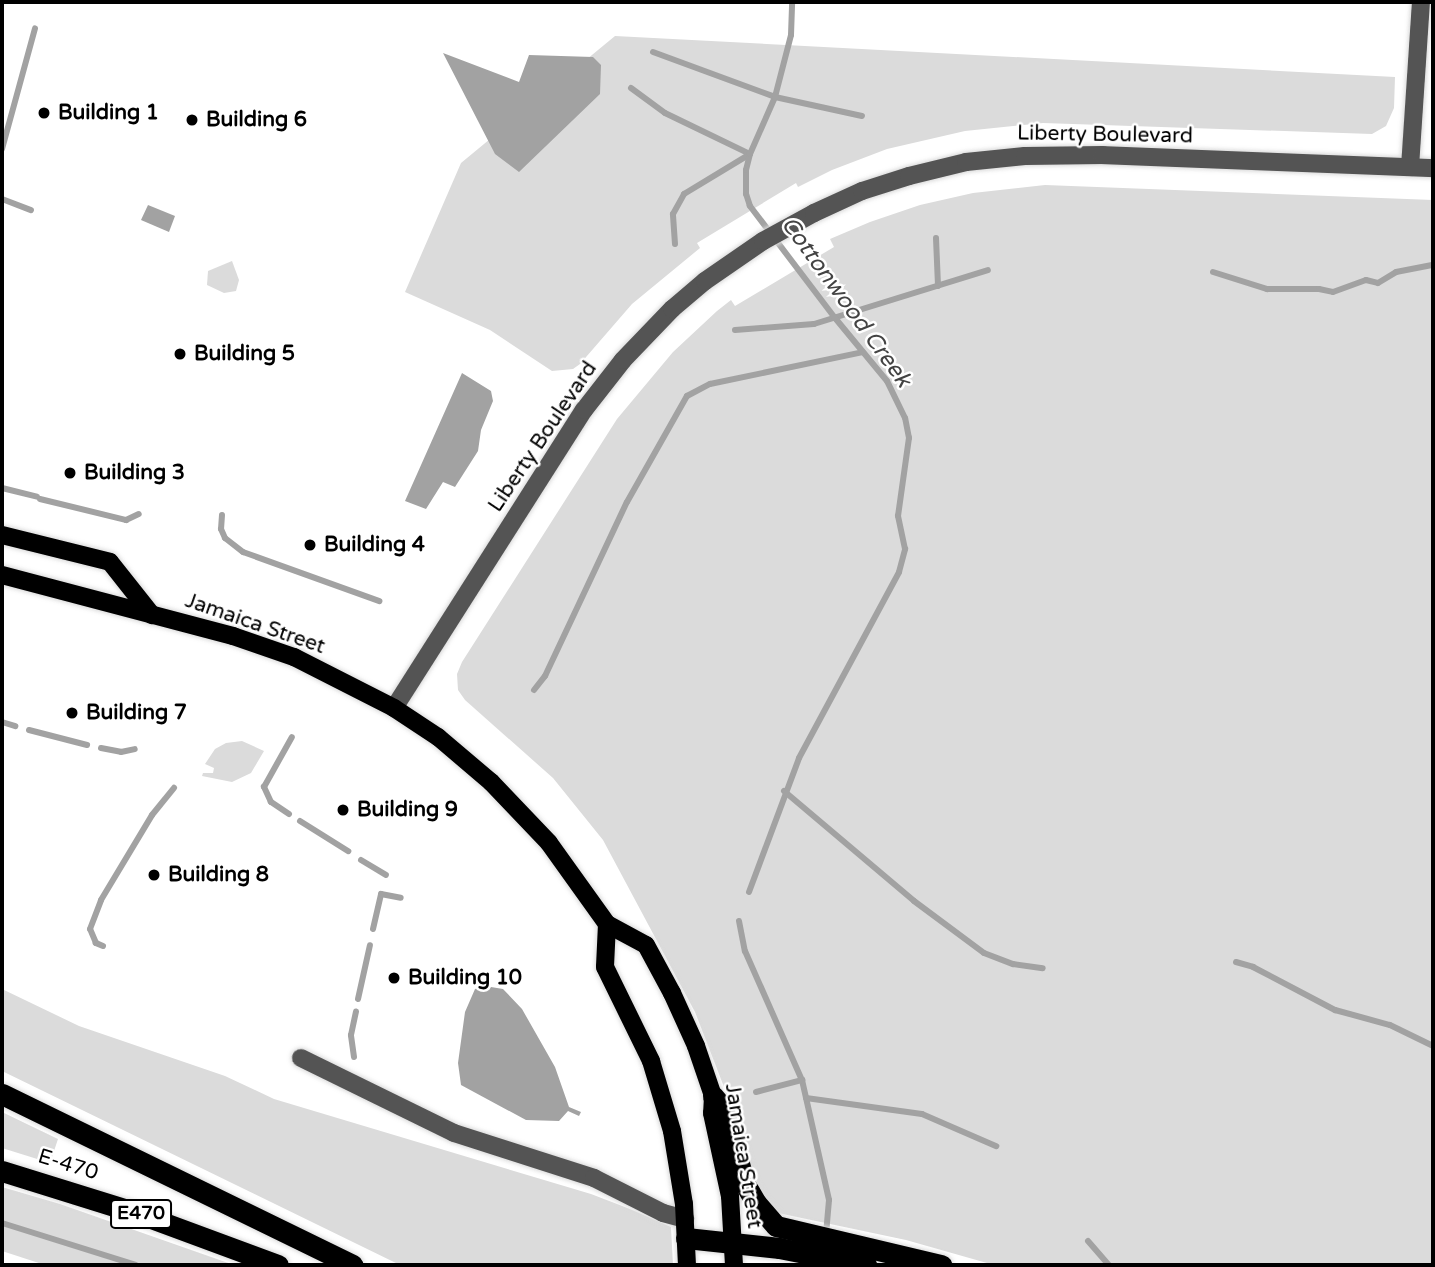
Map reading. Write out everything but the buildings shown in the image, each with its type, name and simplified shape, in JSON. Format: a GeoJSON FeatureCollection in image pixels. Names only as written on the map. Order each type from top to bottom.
{"type":"FeatureCollection","features":[{"type":"Feature","properties":{"kind":"highway"},"geometry":{"type":"LineString","coordinates":[[2,1094],[354,1265]]}},
{"type":"Feature","properties":{"kind":"highway"},"geometry":{"type":"LineString","coordinates":[[713,1096],[723,1108],[738,1168],[750,1194],[780,1238],[866,1265]]}},
{"type":"Feature","properties":{"kind":"highway","name":"E-470"},"geometry":{"type":"LineString","coordinates":[[2,1171],[140,1214],[278,1265]]}},
{"type":"Feature","properties":{"kind":"highway"},"geometry":{"type":"LineString","coordinates":[[686,1229],[733,1242],[780,1238],[893,1253],[941,1265]]}},
{"type":"Feature","properties":{"kind":"main road"},"geometry":{"type":"LineString","coordinates":[[2,535],[110,562],[152,615]]}},
{"type":"Feature","properties":{"kind":"main road","name":"Jamaica Street"},"geometry":{"type":"LineString","coordinates":[[2,575],[279,651],[352,684],[394,708],[449,746],[502,794],[559,856],[607,924],[646,945],[691,1034],[713,1096],[712,1113],[726,1172],[734,1265]]}},
{"type":"Feature","properties":{"kind":"main road"},"geometry":{"type":"LineString","coordinates":[[607,924],[605,967],[634,1023],[661,1088],[677,1158],[686,1229],[687,1265]]}},
{"type":"Feature","properties":{"kind":"street"},"geometry":{"type":"LineString","coordinates":[[1410,167],[1421,2]]}},
{"type":"Feature","properties":{"kind":"street","name":"Liberty Boulevard"},"geometry":{"type":"LineString","coordinates":[[394,708],[595,396],[652,329],[715,274],[814,212],[862,191],[909,176],[966,162],[1025,156],[1103,155],[1433,168]]}},
{"type":"Feature","properties":{"kind":"street"},"geometry":{"type":"LineString","coordinates":[[301,1058],[454,1133],[594,1178],[663,1213],[686,1229]]}},
{"type":"Feature","properties":{"kind":"shaded area"},"geometry":{"type":"Polygon","coordinates":[[[615,36],[1395,77],[1394,108],[1386,126],[1372,134],[1043,123],[965,131],[887,149],[832,170],[798,187],[796,183],[697,243],[700,248],[632,304],[580,364],[573,369],[552,371],[490,330],[405,292],[461,163],[615,36]]]}},
{"type":"Feature","properties":{"kind":"shaded area"},"geometry":{"type":"Polygon","coordinates":[[[443,53],[519,82],[529,55],[593,57],[601,65],[600,94],[519,172],[495,154],[443,53]]]}},
{"type":"Feature","properties":{"kind":"shaded area"},"geometry":{"type":"Polygon","coordinates":[[[1045,185],[1433,200],[1433,1265],[994,1265],[906,1240],[778,1213],[753,1182],[724,1087],[695,1012],[603,840],[553,778],[465,700],[458,690],[457,674],[462,662],[617,419],[673,352],[717,311],[731,300],[735,306],[834,247],[830,239],[870,222],[920,205],[973,193],[1045,185]]]}},
{"type":"Feature","properties":{"kind":"shaded area"},"geometry":{"type":"Polygon","coordinates":[[[148,205],[175,216],[169,232],[141,220],[148,205]]]}},
{"type":"Feature","properties":{"kind":"shaded area"},"geometry":{"type":"Polygon","coordinates":[[[232,261],[239,280],[236,291],[224,293],[207,285],[208,271],[232,261]]]}},
{"type":"Feature","properties":{"kind":"shaded area"},"geometry":{"type":"Polygon","coordinates":[[[462,373],[491,391],[493,401],[481,430],[478,451],[455,487],[443,482],[426,509],[405,501],[462,373]]]}},
{"type":"Feature","properties":{"kind":"shaded area"},"geometry":{"type":"Polygon","coordinates":[[[242,741],[264,751],[251,773],[232,782],[202,776],[203,773],[213,773],[214,768],[205,764],[215,749],[226,743],[242,741]]]}},
{"type":"Feature","properties":{"kind":"shaded area"},"geometry":{"type":"Polygon","coordinates":[[[485,986],[503,989],[522,1009],[555,1067],[569,1107],[581,1112],[579,1116],[568,1111],[559,1121],[526,1120],[461,1085],[458,1063],[465,1012],[475,989],[485,986]]]}},
{"type":"Feature","properties":{"kind":"shaded area"},"geometry":{"type":"Polygon","coordinates":[[[2,989],[79,1026],[225,1076],[274,1099],[591,1194],[630,1209],[671,1227],[673,1265],[400,1265],[2,1071],[2,989]]]}},
{"type":"Feature","properties":{"kind":"shaded area"},"geometry":{"type":"Polygon","coordinates":[[[2,1112],[58,1139],[50,1163],[2,1148],[2,1112]]]}},
{"type":"Feature","properties":{"kind":"shaded area"},"geometry":{"type":"Polygon","coordinates":[[[2,1187],[60,1204],[234,1265],[45,1265],[2,1251],[2,1187]]]}},
{"type":"Feature","properties":{"kind":"waterway","name":"Cottonwood Creek"},"geometry":{"type":"LineString","coordinates":[[749,892],[799,758],[899,572],[905,549],[898,516],[909,438],[905,418],[887,381],[835,318],[750,206],[746,194],[746,170],[750,154],[775,97],[791,35],[792,2]]}},
{"type":"Feature","properties":{"kind":"waterway"},"geometry":{"type":"LineString","coordinates":[[2,149],[35,28]]}},
{"type":"Feature","properties":{"kind":"waterway"},"geometry":{"type":"LineString","coordinates":[[653,52],[775,97],[862,116]]}},
{"type":"Feature","properties":{"kind":"waterway"},"geometry":{"type":"LineString","coordinates":[[631,88],[665,113],[750,154]]}},
{"type":"Feature","properties":{"kind":"waterway"},"geometry":{"type":"LineString","coordinates":[[675,244],[673,214],[684,194],[750,154]]}},
{"type":"Feature","properties":{"kind":"waterway"},"geometry":{"type":"LineString","coordinates":[[2,199],[31,210]]}},
{"type":"Feature","properties":{"kind":"waterway"},"geometry":{"type":"LineString","coordinates":[[936,238],[938,286]]}},
{"type":"Feature","properties":{"kind":"waterway"},"geometry":{"type":"LineString","coordinates":[[1213,272],[1267,289],[1319,289],[1333,292],[1366,280],[1378,283],[1396,272],[1433,265]]}},
{"type":"Feature","properties":{"kind":"waterway"},"geometry":{"type":"LineString","coordinates":[[735,330],[814,324],[988,270]]}},
{"type":"Feature","properties":{"kind":"waterway"},"geometry":{"type":"LineString","coordinates":[[534,690],[545,676],[627,502],[687,396],[710,384],[863,352]]}},
{"type":"Feature","properties":{"kind":"waterway"},"geometry":{"type":"LineString","coordinates":[[2,488],[37,497]]}},
{"type":"Feature","properties":{"kind":"waterway"},"geometry":{"type":"LineString","coordinates":[[40,499],[126,520],[139,514]]}},
{"type":"Feature","properties":{"kind":"waterway"},"geometry":{"type":"LineString","coordinates":[[222,515],[221,529],[225,538],[243,552],[379,601]]}},
{"type":"Feature","properties":{"kind":"waterway"},"geometry":{"type":"LineString","coordinates":[[2,722],[15,726]]}},
{"type":"Feature","properties":{"kind":"waterway"},"geometry":{"type":"LineString","coordinates":[[29,730],[87,745]]}},
{"type":"Feature","properties":{"kind":"waterway"},"geometry":{"type":"LineString","coordinates":[[289,814],[271,802],[264,787],[292,737]]}},
{"type":"Feature","properties":{"kind":"waterway"},"geometry":{"type":"LineString","coordinates":[[101,748],[121,752],[135,749]]}},
{"type":"Feature","properties":{"kind":"waterway"},"geometry":{"type":"LineString","coordinates":[[103,946],[96,943],[90,929],[101,900],[152,815],[174,788]]}},
{"type":"Feature","properties":{"kind":"waterway"},"geometry":{"type":"LineString","coordinates":[[784,791],[914,901],[984,953],[1013,964],[1043,968]]}},
{"type":"Feature","properties":{"kind":"waterway"},"geometry":{"type":"LineString","coordinates":[[300,821],[348,851]]}},
{"type":"Feature","properties":{"kind":"waterway"},"geometry":{"type":"LineString","coordinates":[[361,860],[386,875]]}},
{"type":"Feature","properties":{"kind":"waterway"},"geometry":{"type":"LineString","coordinates":[[373,929],[381,894],[401,898]]}},
{"type":"Feature","properties":{"kind":"waterway","name":"Cottonwood Creek"},"geometry":{"type":"LineString","coordinates":[[739,921],[745,951],[802,1080],[829,1200],[826,1236]]}},
{"type":"Feature","properties":{"kind":"waterway"},"geometry":{"type":"LineString","coordinates":[[358,999],[370,945]]}},
{"type":"Feature","properties":{"kind":"waterway"},"geometry":{"type":"LineString","coordinates":[[1236,962],[1253,967],[1335,1010],[1390,1025],[1433,1046]]}},
{"type":"Feature","properties":{"kind":"waterway"},"geometry":{"type":"LineString","coordinates":[[354,1057],[351,1035],[356,1012]]}},
{"type":"Feature","properties":{"kind":"waterway"},"geometry":{"type":"LineString","coordinates":[[756,1092],[802,1080]]}},
{"type":"Feature","properties":{"kind":"waterway"},"geometry":{"type":"LineString","coordinates":[[806,1098],[922,1114],[996,1146]]}},
{"type":"Feature","properties":{"kind":"waterway"},"geometry":{"type":"LineString","coordinates":[[2,1223],[136,1265]]}},
{"type":"Feature","properties":{"kind":"waterway"},"geometry":{"type":"LineString","coordinates":[[1088,1241],[1109,1265]]}},
{"type":"Feature","properties":{"kind":"place","name":"Building 1"},"geometry":{"type":"Point","coordinates":[44,113]}},
{"type":"Feature","properties":{"kind":"place","name":"Building 6"},"geometry":{"type":"Point","coordinates":[192,120]}},
{"type":"Feature","properties":{"kind":"place","name":"Building 5"},"geometry":{"type":"Point","coordinates":[180,354]}},
{"type":"Feature","properties":{"kind":"place","name":"Building 3"},"geometry":{"type":"Point","coordinates":[70,473]}},
{"type":"Feature","properties":{"kind":"place","name":"Building 4"},"geometry":{"type":"Point","coordinates":[310,545]}},
{"type":"Feature","properties":{"kind":"place","name":"Building 7"},"geometry":{"type":"Point","coordinates":[72,713]}},
{"type":"Feature","properties":{"kind":"place","name":"Building 9"},"geometry":{"type":"Point","coordinates":[343,810]}},
{"type":"Feature","properties":{"kind":"place","name":"Building 8"},"geometry":{"type":"Point","coordinates":[154,875]}},
{"type":"Feature","properties":{"kind":"place","name":"Building 10"},"geometry":{"type":"Point","coordinates":[394,978]}}]}
